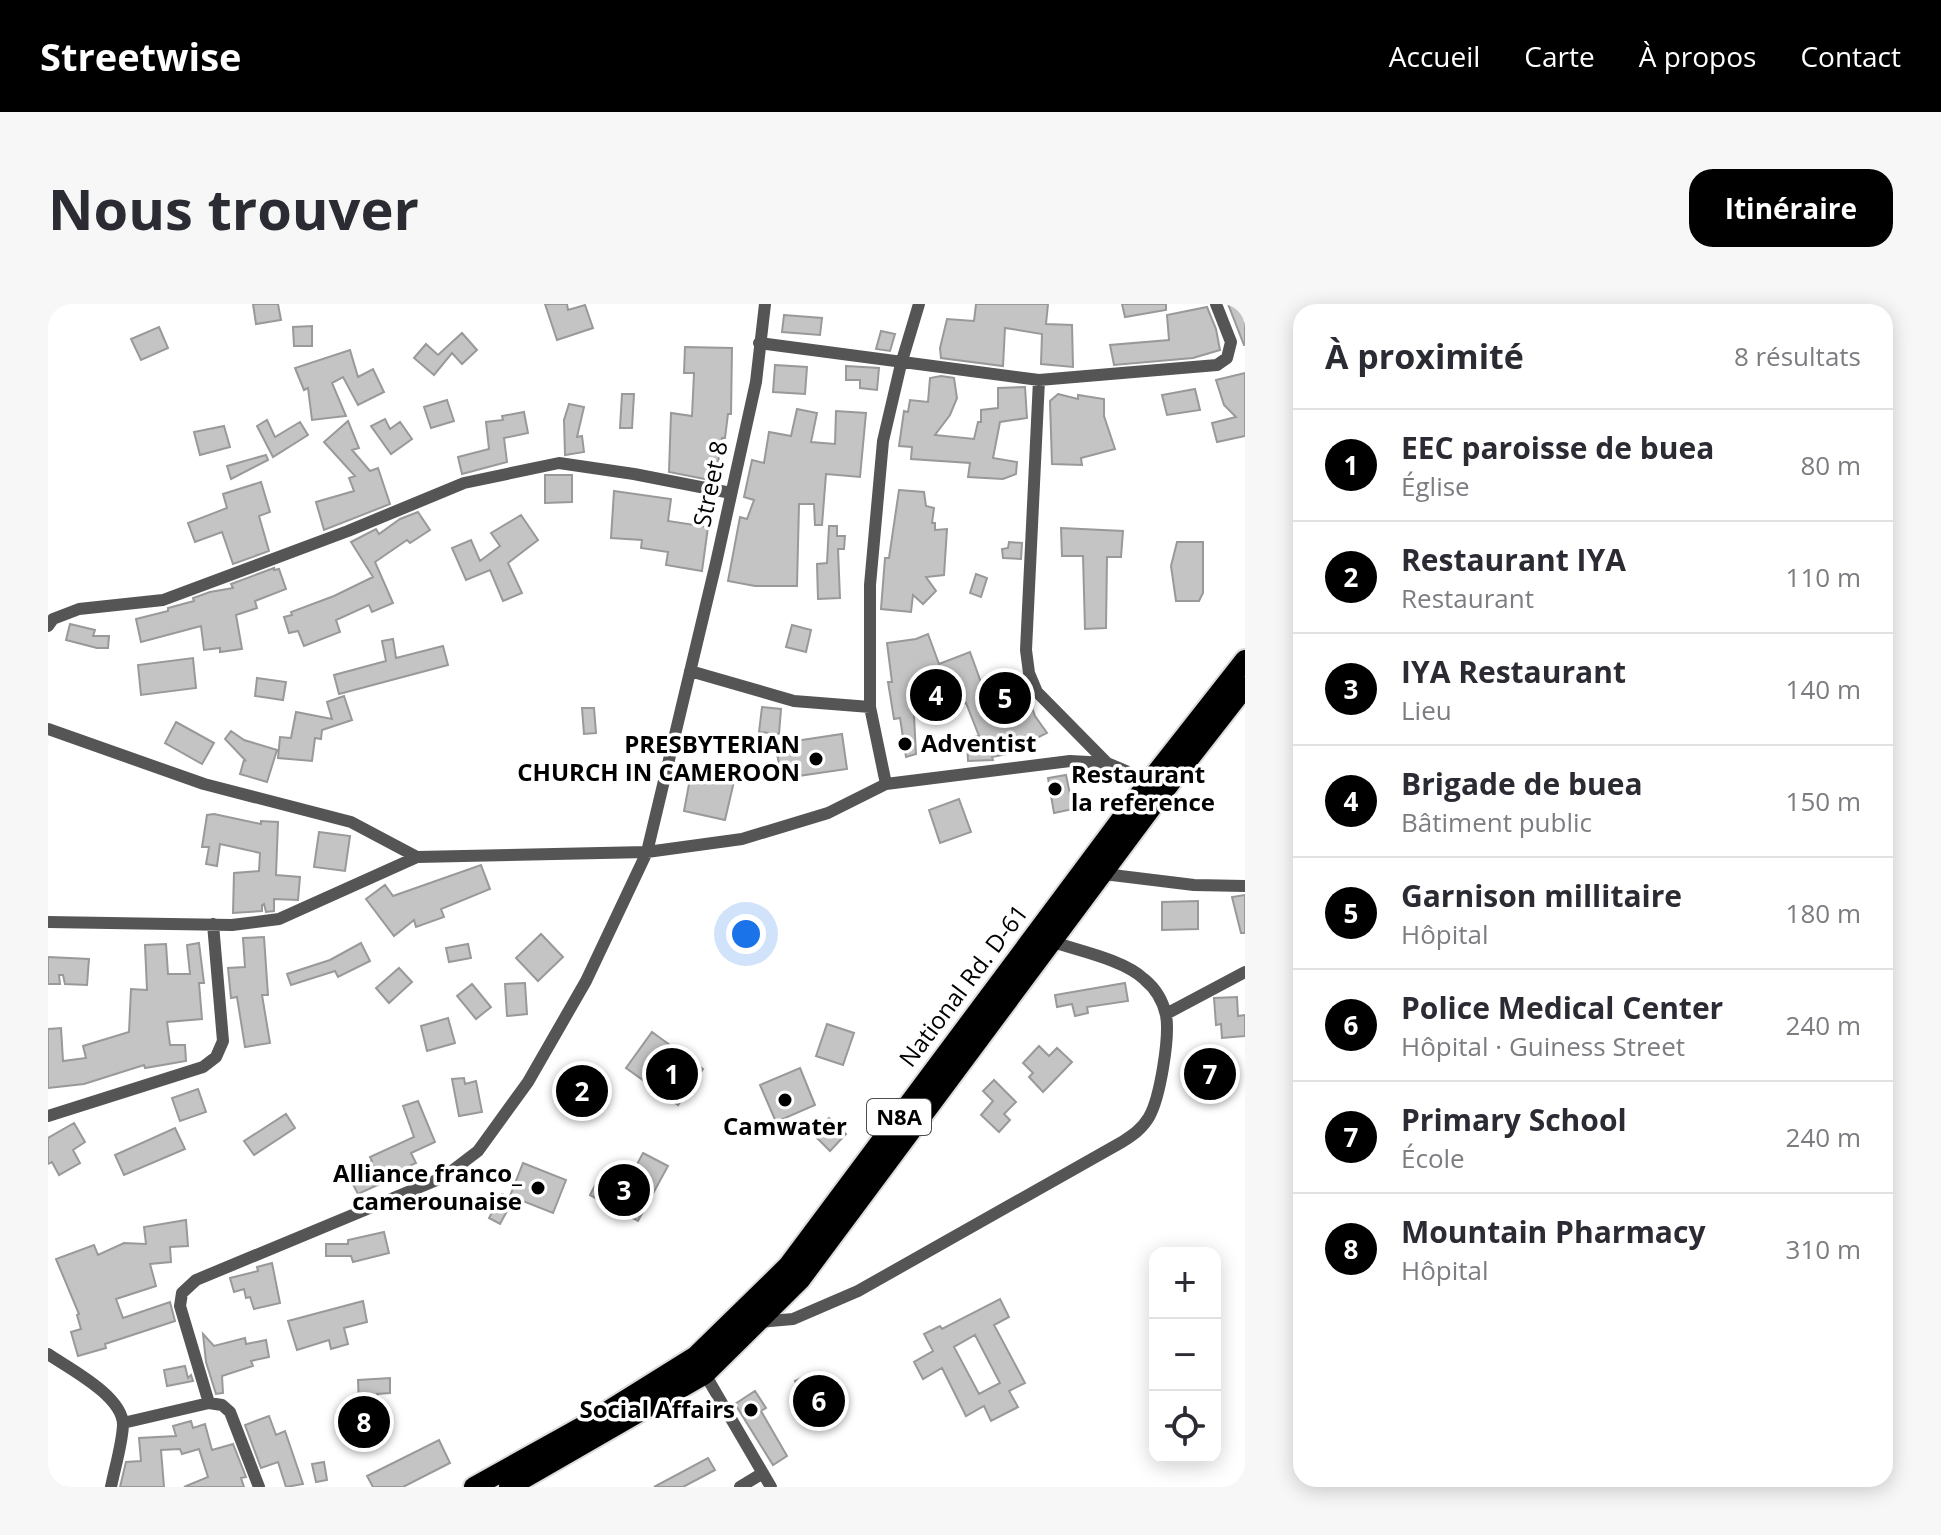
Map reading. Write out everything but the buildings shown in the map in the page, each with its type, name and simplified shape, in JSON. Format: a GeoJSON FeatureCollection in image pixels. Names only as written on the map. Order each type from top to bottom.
{"type":"FeatureCollection","features":[{"type":"Feature","properties":{"kind":"highway","name":"National Rd. D-61"},"geometry":{"type":"LineString","coordinates":[[474,1487],[700,1365],[788,1266],[1153,791],[1245,660]]}},
{"type":"Feature","properties":{"kind":"highway","name":"National Rd. D-61"},"geometry":{"type":"LineString","coordinates":[[509,1487],[700,1365],[759,1322],[800,1280],[1104,874],[1153,791],[1245,687]]}},
{"type":"Feature","properties":{"kind":"street","name":"Street 8"},"geometry":{"type":"LineString","coordinates":[[209,1403],[180,1306],[182,1293],[196,1280],[444,1177],[478,1151],[528,1082],[586,981],[647,852],[756,382],[765,304]]}},
{"type":"Feature","properties":{"kind":"street"},"geometry":{"type":"LineString","coordinates":[[886,784],[870,707],[870,585],[881,456],[901,364],[919,304]]}},
{"type":"Feature","properties":{"kind":"street"},"geometry":{"type":"LineString","coordinates":[[759,343],[1039,380],[1217,365],[1227,358],[1231,342],[1216,304]]}},
{"type":"Feature","properties":{"kind":"street"},"geometry":{"type":"LineString","coordinates":[[1039,380],[1026,650],[1029,673],[1037,692],[1107,763]]}},
{"type":"Feature","properties":{"kind":"street"},"geometry":{"type":"LineString","coordinates":[[48,626],[53,619],[79,609],[163,600],[348,531],[464,483],[559,463],[731,493]]}},
{"type":"Feature","properties":{"kind":"street"},"geometry":{"type":"LineString","coordinates":[[690,671],[794,701],[870,707]]}},
{"type":"Feature","properties":{"kind":"street"},"geometry":{"type":"LineString","coordinates":[[48,729],[204,784],[351,822],[417,857]]}},
{"type":"Feature","properties":{"kind":"street"},"geometry":{"type":"LineString","coordinates":[[48,922],[232,925],[279,919],[417,857],[647,852],[742,839],[828,813],[886,784],[1070,761],[1107,763],[1126,771],[1153,791]]}},
{"type":"Feature","properties":{"kind":"street"},"geometry":{"type":"LineString","coordinates":[[1104,874],[1181,884],[1245,886]]}},
{"type":"Feature","properties":{"kind":"street"},"geometry":{"type":"LineString","coordinates":[[48,1116],[203,1067],[216,1057],[223,1041],[213,924]]}},
{"type":"Feature","properties":{"kind":"street"},"geometry":{"type":"LineString","coordinates":[[759,1322],[793,1319],[858,1291],[1140,1130],[1150,1116],[1159,1092],[1166,1014],[1157,992],[1143,977],[1124,966],[1053,942]]}},
{"type":"Feature","properties":{"kind":"street"},"geometry":{"type":"LineString","coordinates":[[1166,1014],[1245,972]]}},
{"type":"Feature","properties":{"kind":"street"},"geometry":{"type":"LineString","coordinates":[[48,1354],[108,1396],[118,1407],[123,1423],[111,1487]]}},
{"type":"Feature","properties":{"kind":"street"},"geometry":{"type":"LineString","coordinates":[[700,1365],[771,1487]]}},
{"type":"Feature","properties":{"kind":"street"},"geometry":{"type":"LineString","coordinates":[[123,1423],[209,1403],[222,1405],[230,1412],[259,1487]]}},
{"type":"Feature","properties":{"kind":"street"},"geometry":{"type":"LineString","coordinates":[[740,1487],[763,1473]]}},
{"type":"Feature","properties":{"kind":"place","name":"Brigade de buea"},"geometry":{"type":"Point","coordinates":[936,695]}},
{"type":"Feature","properties":{"kind":"place","name":"Garnison millitaire"},"geometry":{"type":"Point","coordinates":[1005,698]}},
{"type":"Feature","properties":{"kind":"place","name":"Adventist"},"geometry":{"type":"Point","coordinates":[905,744]}},
{"type":"Feature","properties":{"kind":"place","name":"PRESBYTERIAN CHURCH IN CAMEROON"},"geometry":{"type":"Point","coordinates":[816,759]}},
{"type":"Feature","properties":{"kind":"place","name":"Restaurant la reference"},"geometry":{"type":"Point","coordinates":[1055,789]}},
{"type":"Feature","properties":{"kind":"place","name":"EEC paroisse de buea"},"geometry":{"type":"Point","coordinates":[672,1074]}},
{"type":"Feature","properties":{"kind":"place","name":"Primary School"},"geometry":{"type":"Point","coordinates":[1210,1074]}},
{"type":"Feature","properties":{"kind":"place","name":"Restaurant IYA"},"geometry":{"type":"Point","coordinates":[582,1091]}},
{"type":"Feature","properties":{"kind":"place","name":"Camwater"},"geometry":{"type":"Point","coordinates":[785,1100]}},
{"type":"Feature","properties":{"kind":"place","name":"Alliance franco_ camerounaise"},"geometry":{"type":"Point","coordinates":[538,1188]}},
{"type":"Feature","properties":{"kind":"place","name":"IYA Restaurant"},"geometry":{"type":"Point","coordinates":[624,1190]}},
{"type":"Feature","properties":{"kind":"place","name":"Police Medical Center"},"geometry":{"type":"Point","coordinates":[819,1401]}},
{"type":"Feature","properties":{"kind":"place","name":"Social Affairs"},"geometry":{"type":"Point","coordinates":[751,1410]}},
{"type":"Feature","properties":{"kind":"place","name":"Mountain Pharmacy"},"geometry":{"type":"Point","coordinates":[364,1422]}}]}
